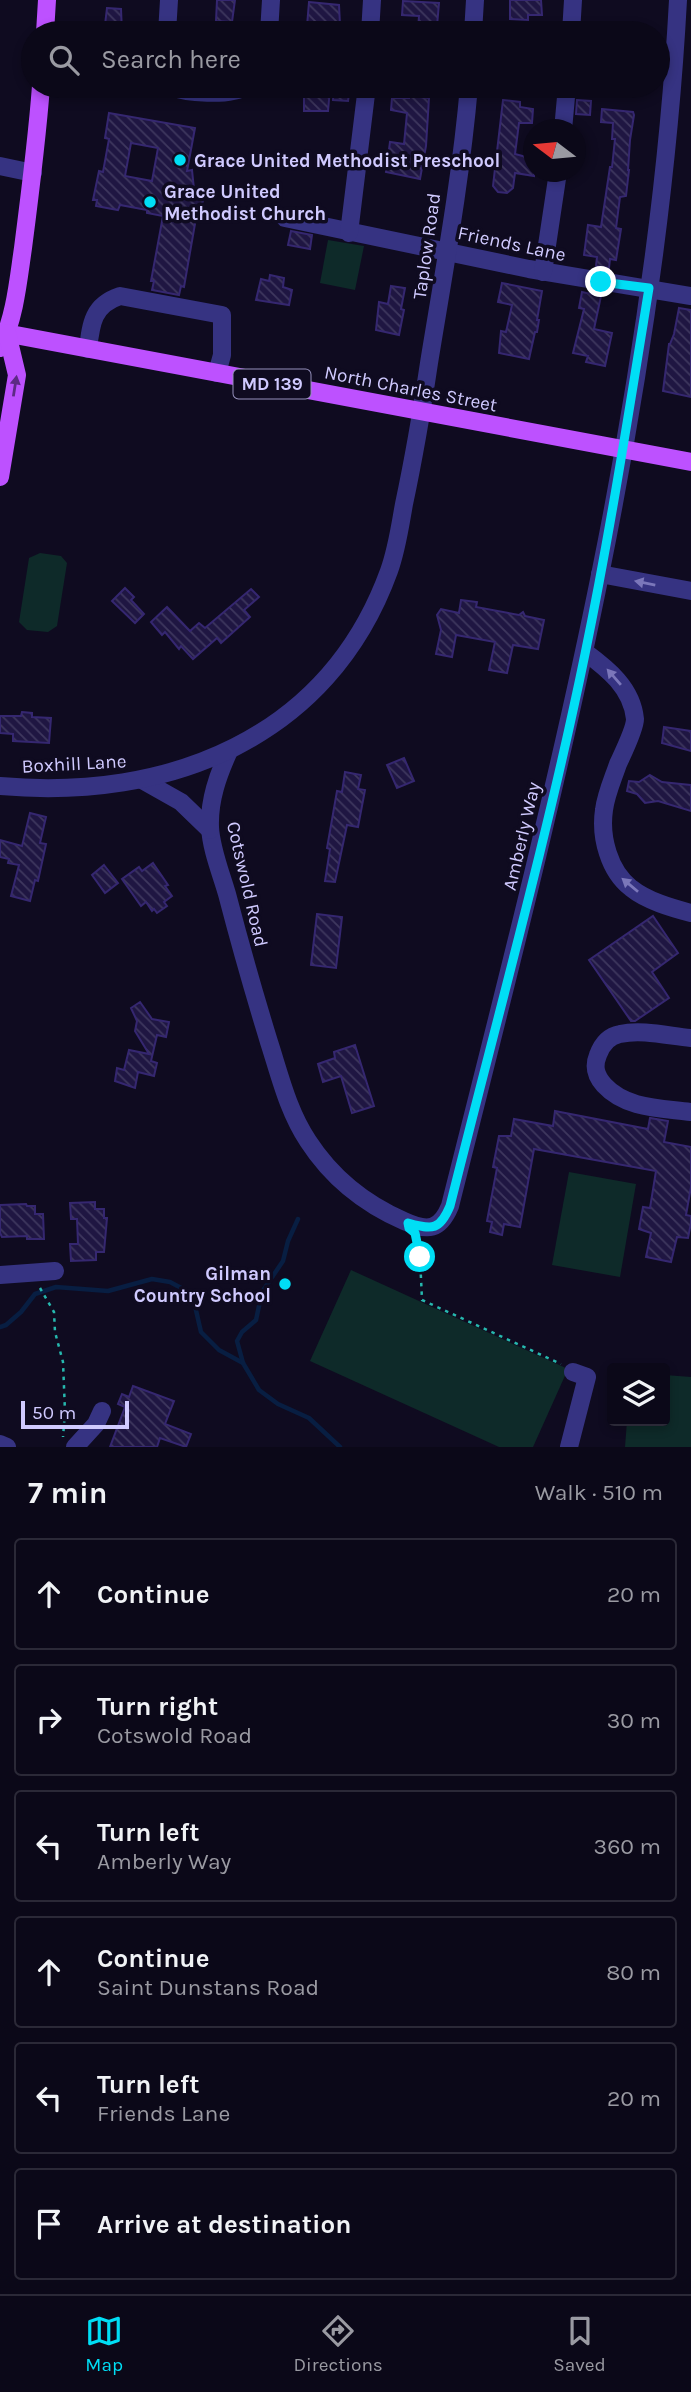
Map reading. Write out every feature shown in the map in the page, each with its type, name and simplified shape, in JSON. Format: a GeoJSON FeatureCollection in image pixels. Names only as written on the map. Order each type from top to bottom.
{"type":"FeatureCollection","features":[{"type":"Feature","properties":{"kind":"main road"},"geometry":{"type":"LineString","coordinates":[[46,21],[47,0]]}},
{"type":"Feature","properties":{"kind":"main road"},"geometry":{"type":"LineString","coordinates":[[0,477],[18,374],[2,338],[16,296],[33,173],[40,98]]}},
{"type":"Feature","properties":{"kind":"main road","name":"North Charles Street"},"geometry":{"type":"LineString","coordinates":[[2,338],[88,349],[691,462]]}},
{"type":"Feature","properties":{"kind":"street"},"geometry":{"type":"LineString","coordinates":[[168,21],[169,0]]}},
{"type":"Feature","properties":{"kind":"street"},"geometry":{"type":"LineString","coordinates":[[269,21],[271,0]]}},
{"type":"Feature","properties":{"kind":"street"},"geometry":{"type":"LineString","coordinates":[[371,21],[372,0]]}},
{"type":"Feature","properties":{"kind":"street"},"geometry":{"type":"LineString","coordinates":[[474,21],[475,0]]}},
{"type":"Feature","properties":{"kind":"street"},"geometry":{"type":"LineString","coordinates":[[572,21],[573,0]]}},
{"type":"Feature","properties":{"kind":"street","name":"Amberly Way"},"geometry":{"type":"LineString","coordinates":[[438,1226],[450,1206],[533,875],[585,652],[623,449],[649,288],[664,179],[678,0]]}},
{"type":"Feature","properties":{"kind":"street"},"geometry":{"type":"LineString","coordinates":[[349,233],[366,98]]}},
{"type":"Feature","properties":{"kind":"street","name":"Taplow Road"},"geometry":{"type":"LineString","coordinates":[[421,412],[448,251],[467,98]]}},
{"type":"Feature","properties":{"kind":"street"},"geometry":{"type":"LineString","coordinates":[[564,119],[566,98]]}},
{"type":"Feature","properties":{"kind":"street"},"geometry":{"type":"LineString","coordinates":[[0,166],[33,173]]}},
{"type":"Feature","properties":{"kind":"street"},"geometry":{"type":"LineString","coordinates":[[543,272],[556,182]]}},
{"type":"Feature","properties":{"kind":"street","name":"Friends Lane"},"geometry":{"type":"LineString","coordinates":[[285,218],[543,272],[691,296]]}},
{"type":"Feature","properties":{"kind":"street"},"geometry":{"type":"LineString","coordinates":[[88,349],[91,326],[99,309],[107,300],[120,296],[213,313],[222,315],[222,355],[217,373]]}},
{"type":"Feature","properties":{"kind":"street"},"geometry":{"type":"LineString","coordinates":[[229,751],[270,728],[302,702],[342,658],[365,624],[385,582],[394,553],[421,412]]}},
{"type":"Feature","properties":{"kind":"street"},"geometry":{"type":"LineString","coordinates":[[600,574],[691,591]]}},
{"type":"Feature","properties":{"kind":"street"},"geometry":{"type":"LineString","coordinates":[[585,652],[611,671],[629,696],[635,722],[608,791],[604,811],[603,838],[609,855],[621,877],[632,889],[691,913]]}},
{"type":"Feature","properties":{"kind":"street","name":"Boxhill Lane"},"geometry":{"type":"LineString","coordinates":[[0,786],[97,786],[142,780],[229,751]]}},
{"type":"Feature","properties":{"kind":"street","name":"Cotswold Road"},"geometry":{"type":"LineString","coordinates":[[229,751],[219,772],[213,796],[210,830],[244,959],[288,1103],[298,1124],[330,1171],[346,1186],[386,1213],[408,1223],[424,1227],[438,1226]]}},
{"type":"Feature","properties":{"kind":"street"},"geometry":{"type":"LineString","coordinates":[[142,780],[181,802],[210,830]]}},
{"type":"Feature","properties":{"kind":"street"},"geometry":{"type":"LineString","coordinates":[[691,1038],[632,1032],[616,1035],[606,1040],[597,1056],[595,1068],[598,1078],[622,1099],[643,1106],[691,1112]]}},
{"type":"Feature","properties":{"kind":"street"},"geometry":{"type":"LineString","coordinates":[[0,1275],[55,1271]]}},
{"type":"Feature","properties":{"kind":"street"},"geometry":{"type":"LineString","coordinates":[[569,1447],[587,1377],[573,1371]]}},
{"type":"Feature","properties":{"kind":"street"},"geometry":{"type":"LineString","coordinates":[[75,1447],[96,1424],[102,1411]]}},
{"type":"Feature","properties":{"kind":"street"},"geometry":{"type":"LineString","coordinates":[[0,1444],[7,1447]]}},
{"type":"Feature","properties":{"kind":"path"},"geometry":{"type":"LineString","coordinates":[[408,1223],[417,1241],[422,1300],[573,1371]]}},
{"type":"Feature","properties":{"kind":"path"},"geometry":{"type":"LineString","coordinates":[[35,1280],[54,1312],[55,1332],[63,1362],[65,1412],[62,1447]]}},
{"type":"Feature","properties":{"kind":"green space"},"geometry":{"type":"Polygon","coordinates":[[[328,240],[364,246],[355,290],[320,283],[328,240]]]}},
{"type":"Feature","properties":{"kind":"green space"},"geometry":{"type":"Polygon","coordinates":[[[40,553],[61,556],[67,563],[57,626],[48,632],[27,630],[19,622],[29,558],[40,553]]]}},
{"type":"Feature","properties":{"kind":"green space"},"geometry":{"type":"Polygon","coordinates":[[[569,1172],[636,1184],[620,1277],[552,1265],[569,1172]]]}},
{"type":"Feature","properties":{"kind":"green space"},"geometry":{"type":"Polygon","coordinates":[[[351,1270],[568,1369],[533,1447],[499,1447],[310,1361],[351,1270]]]}},
{"type":"Feature","properties":{"kind":"green space"},"geometry":{"type":"Polygon","coordinates":[[[670,1375],[691,1377],[691,1447],[625,1447],[627,1426],[670,1426],[670,1375]]]}},
{"type":"Feature","properties":{"kind":"building"},"geometry":{"type":"Polygon","coordinates":[[[217,0],[235,0],[232,21],[216,21],[217,0]]]}},
{"type":"Feature","properties":{"kind":"building"},"geometry":{"type":"Polygon","coordinates":[[[510,0],[541,0],[542,15],[528,15],[528,20],[510,19],[510,0]]]}},
{"type":"Feature","properties":{"kind":"building"},"geometry":{"type":"Polygon","coordinates":[[[403,1],[439,3],[437,21],[419,21],[419,16],[402,15],[403,1]]]}},
{"type":"Feature","properties":{"kind":"building"},"geometry":{"type":"Polygon","coordinates":[[[309,2],[339,5],[340,21],[307,21],[309,2]]]}},
{"type":"Feature","properties":{"kind":"building"},"geometry":{"type":"Polygon","coordinates":[[[107,8],[121,9],[122,21],[105,21],[107,8]]]}},
{"type":"Feature","properties":{"kind":"building"},"geometry":{"type":"Polygon","coordinates":[[[304,98],[329,98],[328,111],[304,111],[304,98]]]}},
{"type":"Feature","properties":{"kind":"building"},"geometry":{"type":"Polygon","coordinates":[[[333,98],[348,98],[348,101],[333,98]]]}},
{"type":"Feature","properties":{"kind":"building"},"geometry":{"type":"Polygon","coordinates":[[[392,98],[429,98],[426,146],[420,179],[386,172],[390,142],[404,144],[407,113],[391,110],[392,98]]]}},
{"type":"Feature","properties":{"kind":"building"},"geometry":{"type":"Polygon","coordinates":[[[503,100],[520,102],[520,107],[533,109],[532,119],[523,119],[523,123],[519,123],[515,154],[523,156],[523,174],[515,173],[513,188],[507,193],[498,192],[493,186],[503,100]]]}},
{"type":"Feature","properties":{"kind":"building"},"geometry":{"type":"Polygon","coordinates":[[[577,100],[591,101],[590,115],[576,114],[577,100]]]}},
{"type":"Feature","properties":{"kind":"building"},"geometry":{"type":"Polygon","coordinates":[[[602,109],[633,112],[634,115],[626,196],[620,197],[616,228],[621,229],[616,260],[610,259],[609,268],[596,266],[597,257],[584,255],[588,225],[601,227],[612,167],[615,139],[612,139],[613,123],[601,122],[602,109]]]}},
{"type":"Feature","properties":{"kind":"building","name":"Grace United Methodist Church"},"geometry":{"type":"Polygon","coordinates":[[[109,113],[195,128],[187,171],[192,170],[194,189],[201,190],[201,195],[204,195],[199,219],[196,218],[184,287],[181,286],[179,295],[152,290],[154,281],[151,281],[163,216],[120,205],[118,210],[96,206],[97,200],[93,200],[99,171],[103,172],[109,139],[105,138],[109,113]],[[131,143],[125,176],[152,181],[158,148],[131,143]]]}},
{"type":"Feature","properties":{"kind":"building"},"geometry":{"type":"Polygon","coordinates":[[[291,231],[312,235],[310,249],[288,245],[291,231]]]}},
{"type":"Feature","properties":{"kind":"building"},"geometry":{"type":"Polygon","coordinates":[[[270,275],[284,278],[283,287],[292,290],[289,305],[256,300],[261,279],[269,281],[270,275]]]}},
{"type":"Feature","properties":{"kind":"building"},"geometry":{"type":"Polygon","coordinates":[[[502,283],[542,291],[537,332],[529,359],[499,353],[501,331],[506,332],[512,305],[498,302],[502,283]]]}},
{"type":"Feature","properties":{"kind":"building"},"geometry":{"type":"Polygon","coordinates":[[[391,286],[405,288],[399,335],[376,330],[379,302],[388,304],[391,286]]]}},
{"type":"Feature","properties":{"kind":"building"},"geometry":{"type":"Polygon","coordinates":[[[582,292],[601,296],[594,329],[612,333],[605,366],[586,362],[588,356],[573,353],[584,309],[579,308],[582,292]]]}},
{"type":"Feature","properties":{"kind":"building"},"geometry":{"type":"Polygon","coordinates":[[[679,308],[691,310],[691,397],[663,391],[669,344],[674,334],[679,308]]]}},
{"type":"Feature","properties":{"kind":"building"},"geometry":{"type":"Polygon","coordinates":[[[125,588],[134,597],[131,600],[144,614],[135,623],[112,601],[125,588]]]}},
{"type":"Feature","properties":{"kind":"building"},"geometry":{"type":"Polygon","coordinates":[[[251,589],[259,597],[244,610],[250,617],[221,643],[217,638],[193,659],[181,646],[179,649],[165,632],[162,635],[151,622],[167,607],[190,631],[199,623],[205,628],[251,589]]]}},
{"type":"Feature","properties":{"kind":"building"},"geometry":{"type":"Polygon","coordinates":[[[461,600],[477,602],[476,607],[519,615],[523,612],[525,616],[544,620],[538,649],[513,645],[507,673],[489,670],[495,642],[456,635],[452,657],[436,654],[441,630],[437,615],[441,609],[459,613],[461,600]]]}},
{"type":"Feature","properties":{"kind":"building"},"geometry":{"type":"Polygon","coordinates":[[[22,712],[32,713],[32,717],[51,718],[49,743],[13,741],[13,734],[0,733],[0,716],[21,716],[22,712]]]}},
{"type":"Feature","properties":{"kind":"building"},"geometry":{"type":"Polygon","coordinates":[[[664,727],[691,731],[691,751],[662,743],[664,727]]]}},
{"type":"Feature","properties":{"kind":"building"},"geometry":{"type":"Polygon","coordinates":[[[404,758],[414,781],[397,788],[387,765],[404,758]]]}},
{"type":"Feature","properties":{"kind":"building"},"geometry":{"type":"Polygon","coordinates":[[[345,772],[361,775],[358,789],[365,790],[358,827],[347,825],[335,882],[325,881],[330,849],[327,848],[337,791],[342,792],[345,772]]]}},
{"type":"Feature","properties":{"kind":"building"},"geometry":{"type":"Polygon","coordinates":[[[650,775],[662,782],[691,785],[691,811],[658,801],[645,803],[637,794],[627,791],[629,781],[639,782],[650,775]]]}},
{"type":"Feature","properties":{"kind":"building"},"geometry":{"type":"Polygon","coordinates":[[[30,813],[46,817],[40,843],[46,844],[38,881],[35,880],[30,901],[11,896],[19,865],[8,863],[9,859],[0,857],[0,840],[22,846],[30,813]]]}},
{"type":"Feature","properties":{"kind":"building"},"geometry":{"type":"Polygon","coordinates":[[[153,863],[172,896],[164,902],[167,906],[157,913],[154,909],[152,911],[146,902],[141,906],[122,879],[139,867],[142,871],[153,863]]]}},
{"type":"Feature","properties":{"kind":"building"},"geometry":{"type":"Polygon","coordinates":[[[104,865],[118,883],[105,893],[92,875],[104,865]]]}},
{"type":"Feature","properties":{"kind":"building"},"geometry":{"type":"Polygon","coordinates":[[[317,914],[342,917],[336,968],[311,965],[317,914]]]}},
{"type":"Feature","properties":{"kind":"building"},"geometry":{"type":"Polygon","coordinates":[[[653,916],[678,953],[652,972],[669,998],[631,1021],[589,960],[653,916]]]}},
{"type":"Feature","properties":{"kind":"building"},"geometry":{"type":"Polygon","coordinates":[[[140,1002],[152,1019],[169,1022],[166,1037],[157,1035],[151,1061],[157,1063],[154,1076],[138,1072],[135,1088],[115,1081],[117,1068],[124,1070],[129,1050],[149,1054],[135,1031],[137,1021],[131,1008],[140,1002]]]}},
{"type":"Feature","properties":{"kind":"building"},"geometry":{"type":"Polygon","coordinates":[[[355,1045],[374,1106],[352,1113],[341,1076],[323,1082],[318,1064],[335,1058],[334,1052],[355,1045]]]}},
{"type":"Feature","properties":{"kind":"building"},"geometry":{"type":"Polygon","coordinates":[[[555,1111],[648,1129],[650,1118],[668,1121],[664,1142],[691,1147],[691,1187],[686,1215],[691,1216],[691,1223],[688,1238],[677,1237],[671,1262],[646,1257],[651,1233],[639,1229],[643,1207],[650,1208],[656,1171],[534,1149],[520,1227],[504,1224],[502,1235],[490,1232],[492,1222],[487,1221],[497,1168],[493,1167],[499,1136],[511,1136],[514,1119],[553,1126],[555,1111]]]}},
{"type":"Feature","properties":{"kind":"building"},"geometry":{"type":"Polygon","coordinates":[[[95,1202],[95,1209],[104,1209],[104,1218],[107,1218],[104,1252],[96,1252],[96,1260],[71,1261],[70,1244],[78,1244],[77,1219],[71,1219],[70,1203],[95,1202]]]}},
{"type":"Feature","properties":{"kind":"building"},"geometry":{"type":"Polygon","coordinates":[[[0,1205],[35,1206],[35,1214],[43,1214],[44,1239],[27,1239],[27,1236],[2,1237],[0,1205]]]}},
{"type":"Feature","properties":{"kind":"building"},"geometry":{"type":"Polygon","coordinates":[[[133,1386],[174,1401],[165,1424],[191,1434],[186,1447],[160,1438],[157,1447],[110,1447],[125,1407],[118,1404],[122,1394],[129,1397],[133,1386]]]}},
{"type":"Feature","properties":{"kind":"waterway"},"geometry":{"type":"LineString","coordinates":[[243,1363],[237,1341],[242,1332],[256,1320],[262,1292],[283,1261],[298,1219]]}},
{"type":"Feature","properties":{"kind":"waterway"},"geometry":{"type":"LineString","coordinates":[[0,1327],[21,1312],[35,1294],[56,1287],[108,1291],[152,1279],[170,1282],[185,1290],[195,1306],[201,1332],[219,1350],[243,1363],[259,1390],[278,1404],[309,1418],[340,1447]]}},
{"type":"Feature","properties":{"kind":"place","name":"Grace United Methodist Preschool"},"geometry":{"type":"Point","coordinates":[180,160]}},
{"type":"Feature","properties":{"kind":"place","name":"Grace United Methodist Church"},"geometry":{"type":"Point","coordinates":[150,202]}},
{"type":"Feature","properties":{"kind":"place","name":"Gilman Country School"},"geometry":{"type":"Point","coordinates":[285,1284]}},
{"type":"Feature","properties":{"kind":"route"},"geometry":{"type":"LineString","coordinates":[[420,1257],[415,1233],[408,1223],[424,1227],[438,1226],[450,1206],[579,679],[620,466],[649,288],[601,282]]}}]}
